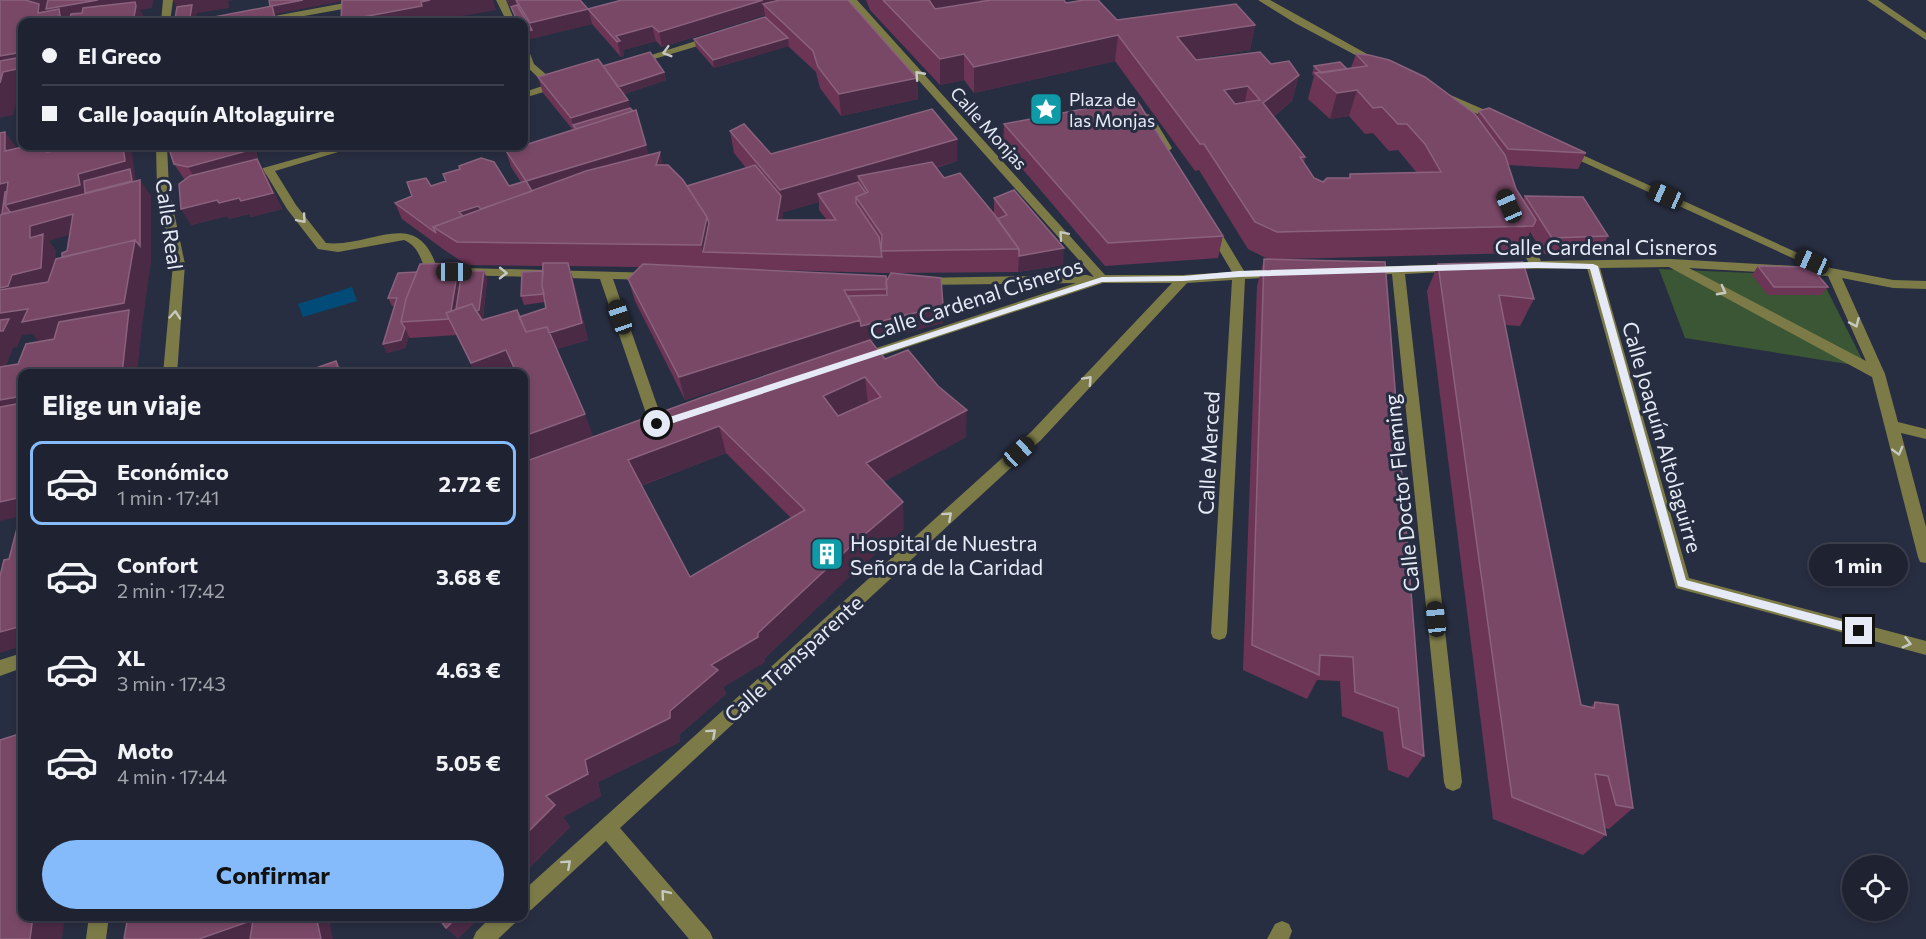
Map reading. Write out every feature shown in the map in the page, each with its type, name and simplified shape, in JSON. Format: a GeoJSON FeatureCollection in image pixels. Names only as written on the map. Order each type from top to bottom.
{"type":"FeatureCollection","features":[{"type":"Feature","properties":{"kind":"street"},"geometry":{"type":"LineString","coordinates":[[166,18],[168,0]]}},
{"type":"Feature","properties":{"kind":"street"},"geometry":{"type":"LineString","coordinates":[[279,18],[376,0]]}},
{"type":"Feature","properties":{"kind":"street"},"geometry":{"type":"LineString","coordinates":[[501,0],[509,18]]}},
{"type":"Feature","properties":{"kind":"street","name":"Calle Monjas"},"geometry":{"type":"LineString","coordinates":[[852,0],[1102,279]]}},
{"type":"Feature","properties":{"kind":"street"},"geometry":{"type":"LineString","coordinates":[[1263,0],[1298,21],[1391,69]]}},
{"type":"Feature","properties":{"kind":"street"},"geometry":{"type":"LineString","coordinates":[[1872,0],[1926,38]]}},
{"type":"Feature","properties":{"kind":"street"},"geometry":{"type":"LineString","coordinates":[[621,66],[722,36]]}},
{"type":"Feature","properties":{"kind":"street"},"geometry":{"type":"LineString","coordinates":[[528,60],[530,65],[554,86]]}},
{"type":"Feature","properties":{"kind":"street"},"geometry":{"type":"LineString","coordinates":[[528,94],[565,82]]}},
{"type":"Feature","properties":{"kind":"street"},"geometry":{"type":"LineString","coordinates":[[1451,112],[1432,90],[1512,126]]}},
{"type":"Feature","properties":{"kind":"street"},"geometry":{"type":"LineString","coordinates":[[1148,117],[1171,156]]}},
{"type":"Feature","properties":{"kind":"street"},"geometry":{"type":"LineString","coordinates":[[1554,146],[1833,272],[1878,374],[1926,557]]}},
{"type":"Feature","properties":{"kind":"street","name":"Calle Real"},"geometry":{"type":"LineString","coordinates":[[161,150],[165,192],[179,264],[170,369]]}},
{"type":"Feature","properties":{"kind":"street"},"geometry":{"type":"LineString","coordinates":[[246,176],[338,150]]}},
{"type":"Feature","properties":{"kind":"street"},"geometry":{"type":"LineString","coordinates":[[269,170],[291,206],[322,246],[338,248],[405,236],[417,241],[426,253],[432,272],[662,276]]}},
{"type":"Feature","properties":{"kind":"street"},"geometry":{"type":"LineString","coordinates":[[1205,215],[1239,274]]}},
{"type":"Feature","properties":{"kind":"street"},"geometry":{"type":"LineString","coordinates":[[1514,216],[1536,265]]}},
{"type":"Feature","properties":{"kind":"street"},"geometry":{"type":"LineString","coordinates":[[1671,263],[1878,374]]}},
{"type":"Feature","properties":{"kind":"street","name":"Calle Cardenal Cisneros"},"geometry":{"type":"LineString","coordinates":[[1490,267],[1671,263],[1833,272],[1893,284],[1926,285]]}},
{"type":"Feature","properties":{"kind":"street","name":"Calle Joaquín Altolaguirre"},"geometry":{"type":"LineString","coordinates":[[1593,266],[1682,583],[1926,648]]}},
{"type":"Feature","properties":{"kind":"street","name":"Calle Cardenal Cisneros"},"geometry":{"type":"LineString","coordinates":[[1352,271],[1467,268]]}},
{"type":"Feature","properties":{"kind":"street","name":"Calle Doctor Fleming"},"geometry":{"type":"LineString","coordinates":[[1398,270],[1453,782]]}},
{"type":"Feature","properties":{"kind":"street","name":"Calle Cardenal Cisneros"},"geometry":{"type":"LineString","coordinates":[[845,363],[1102,279],[1183,279],[1239,274],[1295,273]]}},
{"type":"Feature","properties":{"kind":"street"},"geometry":{"type":"LineString","coordinates":[[605,274],[657,425]]}},
{"type":"Feature","properties":{"kind":"street","name":"Calle Merced"},"geometry":{"type":"LineString","coordinates":[[1219,633],[1239,274]]}},
{"type":"Feature","properties":{"kind":"street"},"geometry":{"type":"LineString","coordinates":[[904,281],[1102,279]]}},
{"type":"Feature","properties":{"kind":"street","name":"Calle Transparente"},"geometry":{"type":"LineString","coordinates":[[528,899],[1036,436],[1183,279]]}},
{"type":"Feature","properties":{"kind":"street"},"geometry":{"type":"LineString","coordinates":[[1892,426],[1926,434]]}},
{"type":"Feature","properties":{"kind":"street"},"geometry":{"type":"LineString","coordinates":[[0,668],[18,662]]}},
{"type":"Feature","properties":{"kind":"street"},"geometry":{"type":"LineString","coordinates":[[608,828],[703,939]]}},
{"type":"Feature","properties":{"kind":"street"},"geometry":{"type":"LineString","coordinates":[[96,939],[98,921]]}},
{"type":"Feature","properties":{"kind":"street"},"geometry":{"type":"LineString","coordinates":[[483,939],[503,921]]}},
{"type":"Feature","properties":{"kind":"green space"},"geometry":{"type":"Polygon","coordinates":[[[1659,269],[1820,276],[1866,367],[1685,338],[1659,269]]]}},
{"type":"Feature","properties":{"kind":"water"},"geometry":{"type":"Polygon","coordinates":[[[352,287],[357,301],[303,317],[298,304],[352,287]]]}},
{"type":"Feature","properties":{"kind":"building"},"geometry":{"type":"Polygon","coordinates":[[[0,0],[25,0],[39,4],[38,13],[59,9],[60,16],[55,18],[18,18],[18,53],[0,56],[0,0]]]}},
{"type":"Feature","properties":{"kind":"building"},"geometry":{"type":"Polygon","coordinates":[[[48,0],[98,0],[46,9],[48,0]]]}},
{"type":"Feature","properties":{"kind":"building"},"geometry":{"type":"Polygon","coordinates":[[[269,0],[303,0],[270,6],[269,0]]]}},
{"type":"Feature","properties":{"kind":"building"},"geometry":{"type":"Polygon","coordinates":[[[342,0],[430,0],[421,2],[422,6],[357,18],[341,18],[342,0]]]}},
{"type":"Feature","properties":{"kind":"building"},"geometry":{"type":"Polygon","coordinates":[[[516,0],[580,0],[588,9],[530,23],[516,0]]]}},
{"type":"Feature","properties":{"kind":"building"},"geometry":{"type":"Polygon","coordinates":[[[622,0],[763,0],[659,32],[652,26],[616,36],[620,41],[617,42],[588,9],[622,0]]]}},
{"type":"Feature","properties":{"kind":"building"},"geometry":{"type":"Polygon","coordinates":[[[780,0],[848,0],[917,78],[839,94],[818,67],[813,51],[763,4],[780,0]]]}},
{"type":"Feature","properties":{"kind":"building"},"geometry":{"type":"Polygon","coordinates":[[[883,0],[929,0],[935,9],[991,0],[1064,0],[1066,3],[1098,0],[1117,20],[1236,4],[1255,25],[1177,37],[1196,60],[1260,52],[1271,64],[1289,61],[1299,75],[1263,103],[1305,157],[1300,157],[1314,178],[1323,182],[1327,178],[1350,178],[1350,174],[1441,172],[1425,144],[1407,124],[1398,124],[1382,107],[1373,108],[1357,90],[1337,93],[1315,73],[1367,66],[1356,54],[1369,55],[1389,60],[1425,77],[1475,114],[1505,155],[1516,189],[1536,220],[1533,226],[1277,232],[1255,222],[1204,144],[1200,144],[1118,35],[974,67],[964,54],[940,59],[883,0]],[[1248,86],[1224,90],[1235,104],[1260,100],[1248,86]]]}},
{"type":"Feature","properties":{"kind":"building"},"geometry":{"type":"Polygon","coordinates":[[[135,2],[136,6],[134,18],[70,18],[71,14],[82,13],[83,8],[135,2]]]}},
{"type":"Feature","properties":{"kind":"building"},"geometry":{"type":"Polygon","coordinates":[[[192,5],[190,17],[175,18],[177,7],[192,5]]]}},
{"type":"Feature","properties":{"kind":"building"},"geometry":{"type":"Polygon","coordinates":[[[517,5],[525,18],[516,18],[511,7],[517,5]]]}},
{"type":"Feature","properties":{"kind":"building"},"geometry":{"type":"Polygon","coordinates":[[[272,6],[275,18],[209,18],[272,6]]]}},
{"type":"Feature","properties":{"kind":"building"},"geometry":{"type":"Polygon","coordinates":[[[765,17],[788,38],[713,60],[694,39],[765,17]]]}},
{"type":"Feature","properties":{"kind":"building"},"geometry":{"type":"Polygon","coordinates":[[[650,52],[664,72],[618,87],[603,66],[650,52]]]}},
{"type":"Feature","properties":{"kind":"building"},"geometry":{"type":"Polygon","coordinates":[[[18,58],[18,69],[3,72],[0,83],[0,61],[18,58]]]}},
{"type":"Feature","properties":{"kind":"building"},"geometry":{"type":"Polygon","coordinates":[[[598,59],[628,100],[571,118],[538,77],[598,59]]]}},
{"type":"Feature","properties":{"kind":"building"},"geometry":{"type":"Polygon","coordinates":[[[1340,62],[1347,69],[1321,73],[1314,66],[1340,62]]]}},
{"type":"Feature","properties":{"kind":"building"},"geometry":{"type":"Polygon","coordinates":[[[1136,99],[1223,236],[1108,243],[1004,124],[1136,99]]]}},
{"type":"Feature","properties":{"kind":"building"},"geometry":{"type":"Polygon","coordinates":[[[630,108],[633,111],[576,129],[573,125],[630,108]]]}},
{"type":"Feature","properties":{"kind":"building"},"geometry":{"type":"Polygon","coordinates":[[[1489,108],[1586,153],[1508,149],[1479,111],[1489,108]]]}},
{"type":"Feature","properties":{"kind":"building"},"geometry":{"type":"Polygon","coordinates":[[[932,109],[957,139],[780,190],[730,131],[744,124],[771,154],[932,109]]]}},
{"type":"Feature","properties":{"kind":"building"},"geometry":{"type":"Polygon","coordinates":[[[636,110],[646,145],[526,181],[506,151],[528,150],[528,144],[636,110]]]}},
{"type":"Feature","properties":{"kind":"building"},"geometry":{"type":"Polygon","coordinates":[[[5,132],[5,151],[18,148],[18,150],[47,150],[47,152],[124,150],[125,161],[78,174],[80,185],[5,205],[8,182],[0,184],[0,133],[5,132]]]}},
{"type":"Feature","properties":{"kind":"building"},"geometry":{"type":"Polygon","coordinates":[[[169,150],[250,150],[188,167],[174,164],[169,150]]]}},
{"type":"Feature","properties":{"kind":"building"},"geometry":{"type":"Polygon","coordinates":[[[660,152],[656,165],[668,165],[683,180],[707,217],[701,245],[457,242],[433,227],[586,171],[660,152]]]}},
{"type":"Feature","properties":{"kind":"building"},"geometry":{"type":"Polygon","coordinates":[[[481,158],[494,162],[509,186],[526,181],[532,191],[481,209],[478,206],[459,212],[463,216],[433,227],[436,233],[395,203],[412,196],[407,182],[426,178],[431,186],[446,181],[443,174],[460,169],[459,166],[481,158]]]}},
{"type":"Feature","properties":{"kind":"building"},"geometry":{"type":"Polygon","coordinates":[[[257,159],[273,193],[241,201],[239,198],[219,203],[217,200],[181,209],[179,184],[190,176],[257,159]]]}},
{"type":"Feature","properties":{"kind":"building"},"geometry":{"type":"Polygon","coordinates":[[[932,162],[944,178],[960,173],[1019,249],[881,251],[882,235],[856,197],[868,192],[858,176],[932,162]]]}},
{"type":"Feature","properties":{"kind":"building"},"geometry":{"type":"Polygon","coordinates":[[[755,165],[781,196],[777,220],[836,220],[818,194],[858,182],[866,193],[856,197],[856,203],[879,237],[882,257],[703,252],[709,223],[687,186],[755,165]]]}},
{"type":"Feature","properties":{"kind":"building"},"geometry":{"type":"Polygon","coordinates":[[[130,169],[132,181],[85,193],[84,181],[130,169]]]}},
{"type":"Feature","properties":{"kind":"building"},"geometry":{"type":"Polygon","coordinates":[[[140,180],[140,246],[135,240],[62,257],[62,253],[67,251],[73,214],[30,226],[30,238],[43,234],[41,268],[12,275],[8,286],[0,288],[0,215],[140,180]]]}},
{"type":"Feature","properties":{"kind":"building"},"geometry":{"type":"Polygon","coordinates":[[[1014,190],[1064,248],[1019,256],[1019,249],[997,219],[1007,215],[994,198],[1014,190]]]}},
{"type":"Feature","properties":{"kind":"building"},"geometry":{"type":"Polygon","coordinates":[[[7,191],[5,205],[10,212],[2,214],[5,192],[7,191]]]}},
{"type":"Feature","properties":{"kind":"building"},"geometry":{"type":"Polygon","coordinates":[[[1525,196],[1583,197],[1608,236],[1552,238],[1525,196]]]}},
{"type":"Feature","properties":{"kind":"building"},"geometry":{"type":"Polygon","coordinates":[[[135,240],[124,303],[22,322],[28,309],[0,313],[0,290],[48,282],[56,259],[135,240]]]}},
{"type":"Feature","properties":{"kind":"building"},"geometry":{"type":"Polygon","coordinates":[[[1264,259],[1385,262],[1424,756],[1403,747],[1398,708],[1355,692],[1353,657],[1320,655],[1319,675],[1252,645],[1264,259]]]}},
{"type":"Feature","properties":{"kind":"building"},"geometry":{"type":"Polygon","coordinates":[[[1523,262],[1534,299],[1499,295],[1581,705],[1594,708],[1595,702],[1618,705],[1633,808],[1616,805],[1608,776],[1595,774],[1606,835],[1512,797],[1438,264],[1523,262]]]}},
{"type":"Feature","properties":{"kind":"building"},"geometry":{"type":"Polygon","coordinates":[[[459,263],[451,311],[446,313],[449,319],[401,322],[406,299],[420,264],[459,263]]]}},
{"type":"Feature","properties":{"kind":"building"},"geometry":{"type":"Polygon","coordinates":[[[543,263],[568,263],[582,323],[549,333],[547,327],[526,332],[519,317],[546,308],[542,286],[543,263]]]}},
{"type":"Feature","properties":{"kind":"building"},"geometry":{"type":"Polygon","coordinates":[[[643,264],[886,276],[887,289],[844,290],[860,320],[679,377],[628,279],[643,264]]]}},
{"type":"Feature","properties":{"kind":"building"},"geometry":{"type":"Polygon","coordinates":[[[1758,266],[1811,267],[1828,287],[1774,287],[1758,266]]]}},
{"type":"Feature","properties":{"kind":"building"},"geometry":{"type":"Polygon","coordinates":[[[462,271],[484,271],[479,310],[476,311],[472,304],[456,309],[462,271]]]}},
{"type":"Feature","properties":{"kind":"building"},"geometry":{"type":"Polygon","coordinates":[[[543,271],[544,294],[521,296],[522,272],[543,271]]]}},
{"type":"Feature","properties":{"kind":"building"},"geometry":{"type":"Polygon","coordinates":[[[417,272],[406,299],[401,322],[405,328],[401,340],[383,344],[397,298],[388,298],[398,273],[417,272]]]}},
{"type":"Feature","properties":{"kind":"building"},"geometry":{"type":"Polygon","coordinates":[[[891,273],[941,278],[943,306],[861,326],[848,296],[887,295],[886,282],[891,273]]]}},
{"type":"Feature","properties":{"kind":"building"},"geometry":{"type":"Polygon","coordinates":[[[472,304],[482,320],[517,310],[526,332],[547,327],[585,414],[528,435],[528,369],[515,369],[506,350],[471,363],[446,313],[472,304]]]}},
{"type":"Feature","properties":{"kind":"building"},"geometry":{"type":"Polygon","coordinates":[[[129,310],[123,369],[18,369],[18,397],[0,400],[0,367],[18,364],[26,344],[54,339],[59,322],[129,310]]]}},
{"type":"Feature","properties":{"kind":"building"},"geometry":{"type":"Polygon","coordinates":[[[9,319],[3,331],[0,331],[0,320],[9,319]]]}},
{"type":"Feature","properties":{"kind":"building"},"geometry":{"type":"Polygon","coordinates":[[[870,340],[885,359],[908,350],[938,386],[967,410],[866,463],[903,502],[851,546],[758,633],[758,637],[711,665],[718,670],[670,711],[670,718],[585,760],[588,774],[546,796],[555,805],[528,832],[528,461],[870,340]],[[865,377],[823,396],[838,416],[881,397],[865,377]],[[719,426],[628,460],[690,577],[805,510],[719,426]]]}},
{"type":"Feature","properties":{"kind":"building"},"geometry":{"type":"Polygon","coordinates":[[[336,361],[339,369],[313,369],[336,361]]]}},
{"type":"Feature","properties":{"kind":"building"},"geometry":{"type":"Polygon","coordinates":[[[18,404],[18,498],[0,502],[0,407],[18,404]]]}},
{"type":"Feature","properties":{"kind":"building"},"geometry":{"type":"Polygon","coordinates":[[[18,524],[18,627],[0,632],[0,576],[4,560],[9,559],[18,524]]]}},
{"type":"Feature","properties":{"kind":"building"},"geometry":{"type":"Polygon","coordinates":[[[18,734],[18,921],[32,921],[30,939],[0,939],[0,740],[18,734]]]}},
{"type":"Feature","properties":{"kind":"building"},"geometry":{"type":"Polygon","coordinates":[[[127,921],[250,921],[199,939],[124,939],[127,921]]]}},
{"type":"Feature","properties":{"kind":"building"},"geometry":{"type":"Polygon","coordinates":[[[253,921],[317,921],[321,939],[250,939],[253,921]]]}},
{"type":"Feature","properties":{"kind":"building"},"geometry":{"type":"Polygon","coordinates":[[[441,921],[453,921],[446,928],[441,921]]]}},
{"type":"Feature","properties":{"kind":"place","name":"Plaza de las Monjas"},"geometry":{"type":"Point","coordinates":[1046,109]}},
{"type":"Feature","properties":{"kind":"place","name":"Hospital de Nuestra Señora de la Caridad"},"geometry":{"type":"Point","coordinates":[827,554]}},
{"type":"Feature","properties":{"kind":"route"},"geometry":{"type":"LineString","coordinates":[[657,424],[1102,279],[1183,279],[1239,274],[1536,265],[1593,266],[1682,583],[1859,631]]}}]}
